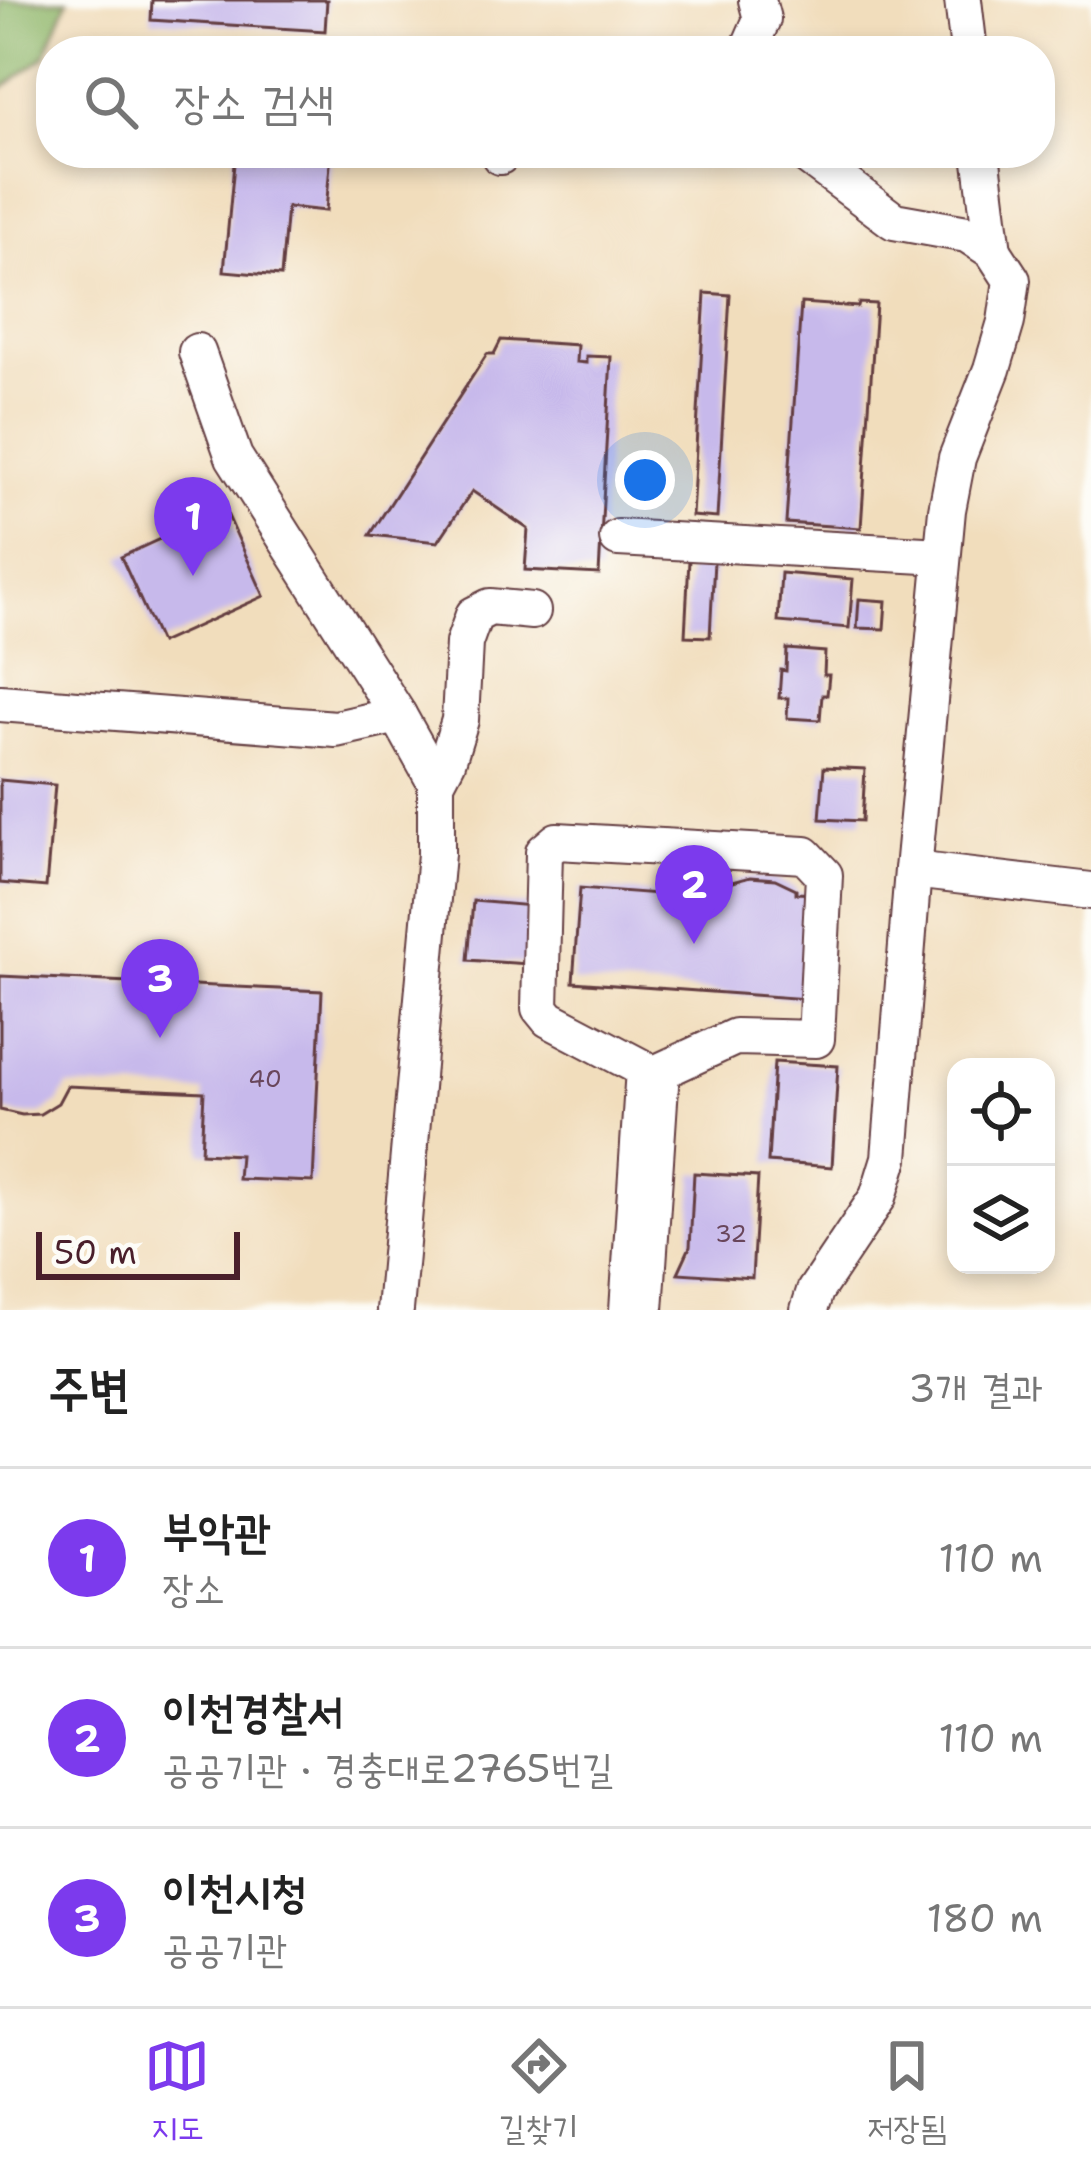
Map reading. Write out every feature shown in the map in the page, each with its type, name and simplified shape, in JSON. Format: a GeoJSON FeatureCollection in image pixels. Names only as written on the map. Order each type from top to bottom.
{"type":"FeatureCollection","features":[{"type":"Feature","properties":{"kind":"street"},"geometry":{"type":"LineString","coordinates":[[755,36],[762,19],[757,0]]}},
{"type":"Feature","properties":{"kind":"street"},"geometry":{"type":"LineString","coordinates":[[963,0],[967,36]]}},
{"type":"Feature","properties":{"kind":"street"},"geometry":{"type":"LineString","coordinates":[[809,1310],[815,1291],[878,1197],[890,1158],[947,510],[957,458],[1006,322],[1012,280],[993,251],[967,234],[894,220],[823,168]]}},
{"type":"Feature","properties":{"kind":"street"},"geometry":{"type":"LineString","coordinates":[[983,168],[993,251]]}},
{"type":"Feature","properties":{"kind":"street"},"geometry":{"type":"LineString","coordinates":[[197,352],[234,457],[436,783]]}},
{"type":"Feature","properties":{"kind":"street"},"geometry":{"type":"LineString","coordinates":[[618,538],[942,556]]}},
{"type":"Feature","properties":{"kind":"street"},"geometry":{"type":"LineString","coordinates":[[395,1310],[436,854],[436,783],[460,720],[464,643],[474,615],[490,607],[532,610]]}},
{"type":"Feature","properties":{"kind":"street"},"geometry":{"type":"LineString","coordinates":[[0,704],[336,729],[398,715]]}},
{"type":"Feature","properties":{"kind":"street"},"geometry":{"type":"LineString","coordinates":[[628,1310],[644,1070],[549,1019],[540,1008],[544,853],[557,841],[805,855],[824,875],[816,1039],[735,1037],[661,1071],[645,1310]]}},
{"type":"Feature","properties":{"kind":"street"},"geometry":{"type":"LineString","coordinates":[[913,870],[1091,891]]}},
{"type":"Feature","properties":{"kind":"green space"},"geometry":{"type":"Polygon","coordinates":[[[0,0],[68,0],[53,36],[36,36],[36,63],[0,90],[0,0]]]}},
{"type":"Feature","properties":{"kind":"building"},"geometry":{"type":"Polygon","coordinates":[[[152,0],[327,0],[325,31],[151,20],[152,0]]]}},
{"type":"Feature","properties":{"kind":"building"},"geometry":{"type":"Polygon","coordinates":[[[234,168],[330,168],[326,211],[287,207],[281,276],[224,271],[234,168]]]}},
{"type":"Feature","properties":{"kind":"building"},"geometry":{"type":"Polygon","coordinates":[[[705,293],[730,295],[717,518],[692,516],[705,293]]]}},
{"type":"Feature","properties":{"kind":"building"},"geometry":{"type":"Polygon","coordinates":[[[801,303],[876,304],[861,528],[786,523],[801,303]]]}},
{"type":"Feature","properties":{"kind":"building"},"geometry":{"type":"Polygon","coordinates":[[[501,340],[577,345],[576,362],[586,363],[586,356],[611,357],[599,574],[525,570],[528,529],[472,491],[438,542],[370,535],[487,354],[494,354],[501,340]]]}},
{"type":"Feature","properties":{"kind":"building"},"geometry":{"type":"Polygon","coordinates":[[[225,509],[264,596],[160,643],[121,557],[225,509]]]}},
{"type":"Feature","properties":{"kind":"building"},"geometry":{"type":"Polygon","coordinates":[[[689,560],[714,561],[710,637],[685,636],[689,560]]]}},
{"type":"Feature","properties":{"kind":"building"},"geometry":{"type":"Polygon","coordinates":[[[781,573],[853,579],[849,628],[778,622],[781,573]]]}},
{"type":"Feature","properties":{"kind":"building"},"geometry":{"type":"Polygon","coordinates":[[[859,599],[886,601],[884,629],[857,628],[859,599]]]}},
{"type":"Feature","properties":{"kind":"building"},"geometry":{"type":"Polygon","coordinates":[[[787,649],[825,652],[824,675],[829,675],[820,720],[787,718],[788,698],[779,698],[787,649]]]}},
{"type":"Feature","properties":{"kind":"building"},"geometry":{"type":"Polygon","coordinates":[[[824,767],[865,769],[862,821],[820,819],[824,767]]]}},
{"type":"Feature","properties":{"kind":"building"},"geometry":{"type":"Polygon","coordinates":[[[0,780],[55,785],[46,887],[0,883],[0,780]]]}},
{"type":"Feature","properties":{"kind":"building"},"geometry":{"type":"Polygon","coordinates":[[[750,877],[775,879],[796,893],[815,894],[807,999],[573,982],[580,888],[710,898],[711,886],[725,887],[750,877]]]}},
{"type":"Feature","properties":{"kind":"building"},"geometry":{"type":"Polygon","coordinates":[[[473,901],[532,906],[528,964],[468,960],[473,901]]]}},
{"type":"Feature","properties":{"kind":"building"},"geometry":{"type":"Polygon","coordinates":[[[0,976],[322,991],[313,1182],[238,1179],[240,1155],[201,1153],[204,1092],[67,1086],[58,1103],[40,1114],[0,1110],[0,976]]]}},
{"type":"Feature","properties":{"kind":"building"},"geometry":{"type":"Polygon","coordinates":[[[774,1062],[838,1066],[832,1167],[768,1162],[774,1062]]]}},
{"type":"Feature","properties":{"kind":"building"},"geometry":{"type":"Polygon","coordinates":[[[694,1173],[758,1177],[752,1278],[678,1273],[690,1247],[694,1173]]]}},
{"type":"Feature","properties":{"kind":"place","name":"부악관"},"geometry":{"type":"Point","coordinates":[193,576]}},
{"type":"Feature","properties":{"kind":"place","name":"이천경찰서"},"geometry":{"type":"Point","coordinates":[694,944]}},
{"type":"Feature","properties":{"kind":"place","name":"이천시청"},"geometry":{"type":"Point","coordinates":[160,1038]}}]}
